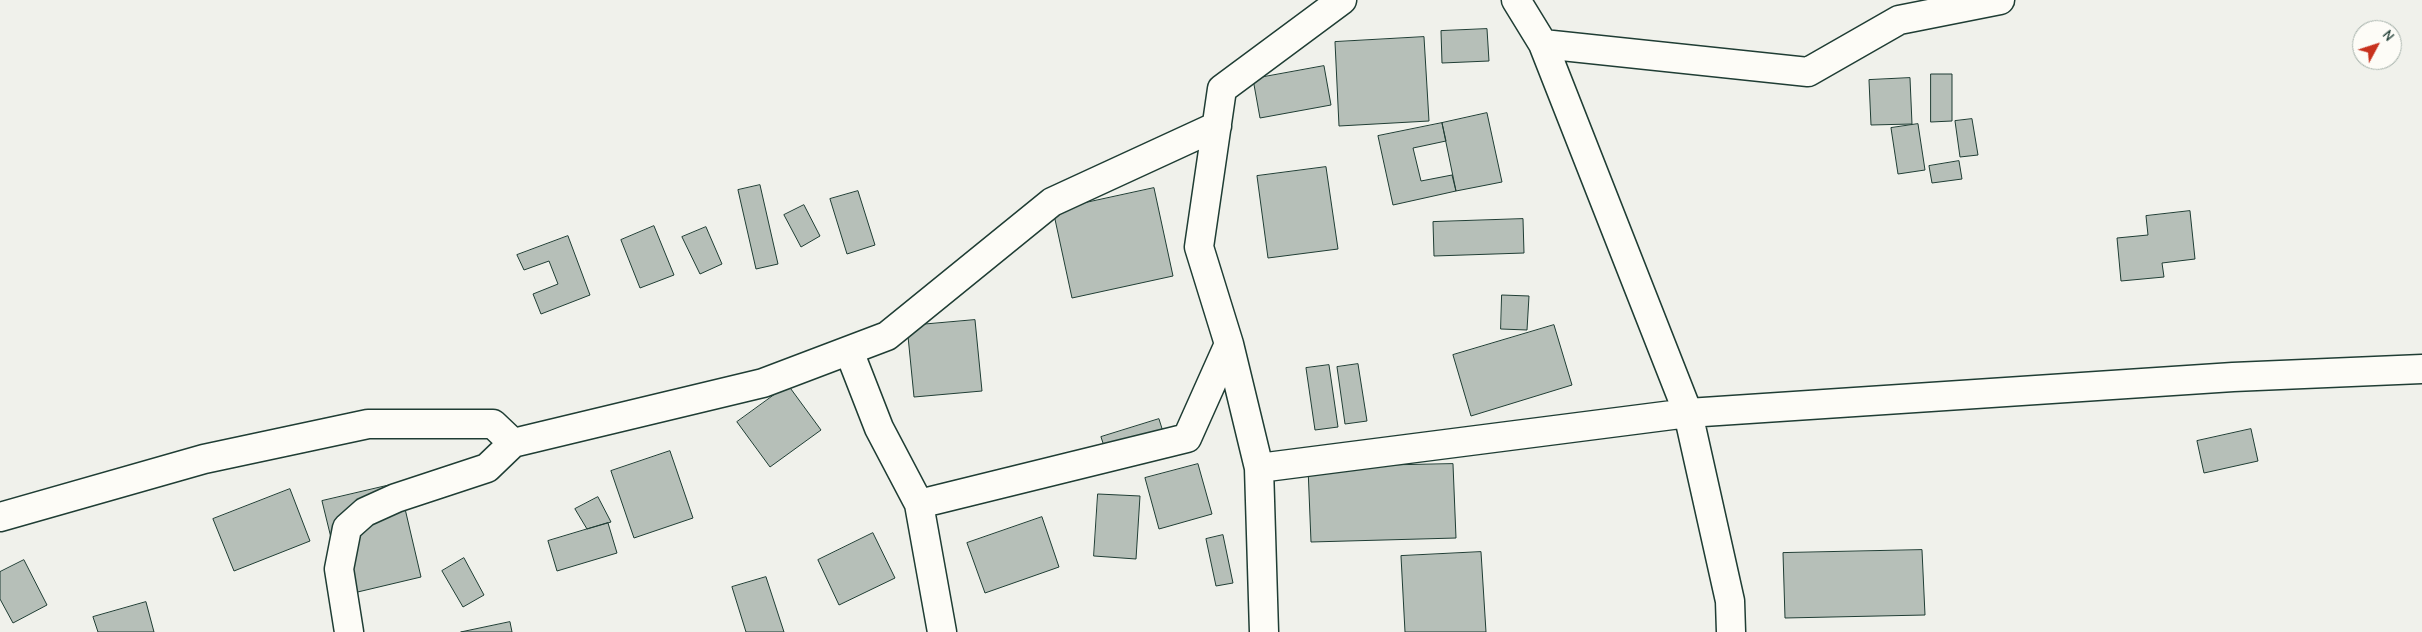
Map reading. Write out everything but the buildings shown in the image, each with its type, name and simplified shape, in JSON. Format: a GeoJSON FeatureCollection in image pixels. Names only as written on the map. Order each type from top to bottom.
{"type":"FeatureCollection","features":[{"type":"Feature","properties":{"kind":"street"},"geometry":{"type":"LineString","coordinates":[[1264,632],[1259,468],[1229,344],[1199,247],[1222,89],[1342,0]]}},
{"type":"Feature","properties":{"kind":"street"},"geometry":{"type":"LineString","coordinates":[[1516,0],[1543,44],[1688,413],[1730,601],[1731,632]]}},
{"type":"Feature","properties":{"kind":"street"},"geometry":{"type":"LineString","coordinates":[[1543,44],[1808,72],[1899,20],[2000,0]]}},
{"type":"Feature","properties":{"kind":"street"},"geometry":{"type":"LineString","coordinates":[[349,632],[339,569],[347,528],[365,512],[396,498],[488,468],[513,443],[762,383],[887,336],[1052,202],[1217,126]]}},
{"type":"Feature","properties":{"kind":"street"},"geometry":{"type":"LineString","coordinates":[[920,504],[1187,438],[1229,344]]}},
{"type":"Feature","properties":{"kind":"street"},"geometry":{"type":"LineString","coordinates":[[850,350],[879,428],[920,504],[941,631]]}},
{"type":"Feature","properties":{"kind":"street"},"geometry":{"type":"LineString","coordinates":[[1259,468],[1688,413],[2234,377],[2422,369]]}},
{"type":"Feature","properties":{"kind":"street"},"geometry":{"type":"LineString","coordinates":[[0,517],[204,459],[368,424],[493,424],[513,443]]}}]}
